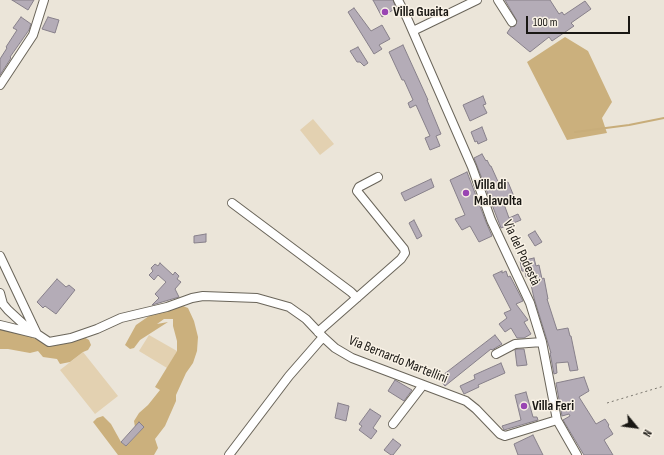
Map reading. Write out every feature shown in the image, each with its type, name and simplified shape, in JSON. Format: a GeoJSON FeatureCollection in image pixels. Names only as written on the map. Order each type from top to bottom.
{"type":"FeatureCollection","features":[{"type":"Feature","properties":{"kind":"street"},"geometry":{"type":"LineString","coordinates":[[0,85],[29,42],[44,0]]}},
{"type":"Feature","properties":{"kind":"street","name":"Via del Podestà"},"geometry":{"type":"LineString","coordinates":[[398,0],[472,167],[491,220],[530,303],[542,342],[557,420],[577,455]]}},
{"type":"Feature","properties":{"kind":"street"},"geometry":{"type":"LineString","coordinates":[[413,31],[477,0]]}},
{"type":"Feature","properties":{"kind":"street"},"geometry":{"type":"LineString","coordinates":[[498,0],[512,22]]}},
{"type":"Feature","properties":{"kind":"street"},"geometry":{"type":"LineString","coordinates":[[229,455],[320,335],[357,298],[401,259],[405,253],[404,249],[357,191],[359,187],[378,177]]}},
{"type":"Feature","properties":{"kind":"street"},"geometry":{"type":"LineString","coordinates":[[232,203],[357,298]]}},
{"type":"Feature","properties":{"kind":"street"},"geometry":{"type":"LineString","coordinates":[[0,256],[35,333]]}},
{"type":"Feature","properties":{"kind":"street"},"geometry":{"type":"LineString","coordinates":[[0,293],[3,304],[8,310],[35,333]]}},
{"type":"Feature","properties":{"kind":"street","name":"Via Bernardo Martellini"},"geometry":{"type":"LineString","coordinates":[[0,325],[35,333],[49,342],[71,338],[97,329],[121,318],[167,308],[192,298],[203,296],[257,298],[289,307],[306,319],[320,335],[335,348],[352,358],[466,401],[476,409],[500,434],[505,436],[557,420]]}},
{"type":"Feature","properties":{"kind":"street"},"geometry":{"type":"LineString","coordinates":[[496,354],[515,344],[542,342]]}},
{"type":"Feature","properties":{"kind":"street"},"geometry":{"type":"LineString","coordinates":[[393,424],[423,385]]}},
{"type":"Feature","properties":{"kind":"path"},"geometry":{"type":"LineString","coordinates":[[607,403],[664,386]]}},
{"type":"Feature","properties":{"kind":"shaded area"},"geometry":{"type":"Polygon","coordinates":[[[565,37],[588,51],[612,102],[602,118],[607,133],[567,140],[527,62],[565,37]]]}},
{"type":"Feature","properties":{"kind":"shaded area"},"geometry":{"type":"Polygon","coordinates":[[[313,119],[334,144],[320,155],[300,130],[313,119]]]}},
{"type":"Feature","properties":{"kind":"shaded area"},"geometry":{"type":"Polygon","coordinates":[[[183,306],[188,308],[194,321],[198,337],[197,351],[193,363],[186,373],[176,395],[176,401],[165,426],[155,439],[158,448],[154,455],[118,455],[93,422],[97,418],[103,416],[111,424],[121,442],[126,446],[144,427],[139,422],[135,427],[134,421],[139,413],[148,405],[160,390],[155,387],[177,351],[177,341],[173,326],[173,319],[164,319],[157,324],[168,322],[140,340],[134,348],[130,349],[125,345],[136,325],[149,316],[158,312],[183,306]]]}},
{"type":"Feature","properties":{"kind":"shaded area"},"geometry":{"type":"Polygon","coordinates":[[[0,327],[27,335],[43,342],[84,337],[89,340],[91,345],[88,350],[70,362],[60,364],[57,359],[43,357],[38,351],[30,353],[0,349],[0,327]]]}},
{"type":"Feature","properties":{"kind":"shaded area"},"geometry":{"type":"Polygon","coordinates":[[[149,335],[177,351],[167,368],[139,351],[149,335]]]}},
{"type":"Feature","properties":{"kind":"shaded area"},"geometry":{"type":"Polygon","coordinates":[[[83,352],[118,396],[95,414],[60,370],[83,352]]]}},
{"type":"Feature","properties":{"kind":"building"},"geometry":{"type":"Polygon","coordinates":[[[12,0],[34,0],[28,10],[12,0]]]}},
{"type":"Feature","properties":{"kind":"building","name":"Villa Guaita"},"geometry":{"type":"Polygon","coordinates":[[[373,0],[393,0],[396,8],[382,17],[373,0]]]}},
{"type":"Feature","properties":{"kind":"building"},"geometry":{"type":"Polygon","coordinates":[[[505,0],[550,0],[559,14],[562,12],[564,15],[585,1],[591,9],[571,23],[574,26],[552,41],[549,37],[530,52],[507,33],[511,27],[515,26],[517,21],[505,0]]]}},
{"type":"Feature","properties":{"kind":"building"},"geometry":{"type":"Polygon","coordinates":[[[354,8],[371,31],[382,25],[390,39],[379,45],[382,49],[374,54],[348,12],[354,8]]]}},
{"type":"Feature","properties":{"kind":"building"},"geometry":{"type":"Polygon","coordinates":[[[21,17],[31,24],[29,30],[10,57],[11,58],[0,75],[0,59],[17,30],[13,28],[21,17]]]}},
{"type":"Feature","properties":{"kind":"building"},"geometry":{"type":"Polygon","coordinates":[[[48,17],[59,20],[55,33],[42,29],[48,17]]]}},
{"type":"Feature","properties":{"kind":"building"},"geometry":{"type":"Polygon","coordinates":[[[403,45],[428,100],[441,134],[436,136],[440,146],[430,150],[425,138],[430,136],[416,105],[410,108],[408,103],[413,100],[389,52],[403,45]]]}},
{"type":"Feature","properties":{"kind":"building"},"geometry":{"type":"Polygon","coordinates":[[[358,47],[368,63],[364,66],[360,62],[357,62],[350,51],[358,47]]]}},
{"type":"Feature","properties":{"kind":"building"},"geometry":{"type":"Polygon","coordinates":[[[483,96],[486,104],[483,105],[487,113],[470,121],[463,105],[483,96]]]}},
{"type":"Feature","properties":{"kind":"building"},"geometry":{"type":"Polygon","coordinates":[[[482,127],[487,140],[478,144],[477,141],[475,142],[471,132],[482,127]]]}},
{"type":"Feature","properties":{"kind":"building"},"geometry":{"type":"Polygon","coordinates":[[[482,154],[491,166],[500,186],[508,182],[515,199],[504,204],[509,218],[518,214],[521,220],[501,228],[474,158],[482,154]]]}},
{"type":"Feature","properties":{"kind":"building"},"geometry":{"type":"Polygon","coordinates":[[[467,172],[492,236],[479,242],[470,226],[462,230],[455,219],[465,215],[450,180],[467,172]]]}},
{"type":"Feature","properties":{"kind":"building"},"geometry":{"type":"Polygon","coordinates":[[[431,179],[434,187],[405,201],[401,193],[431,179]]]}},
{"type":"Feature","properties":{"kind":"building"},"geometry":{"type":"Polygon","coordinates":[[[414,220],[422,236],[417,239],[409,223],[414,220]]]}},
{"type":"Feature","properties":{"kind":"building"},"geometry":{"type":"Polygon","coordinates":[[[535,231],[542,242],[535,246],[528,235],[535,231]]]}},
{"type":"Feature","properties":{"kind":"building"},"geometry":{"type":"Polygon","coordinates":[[[206,234],[206,242],[194,243],[194,236],[206,234]]]}},
{"type":"Feature","properties":{"kind":"building"},"geometry":{"type":"Polygon","coordinates":[[[534,258],[536,266],[539,265],[542,279],[544,278],[547,299],[557,330],[568,328],[578,370],[570,371],[568,362],[556,363],[557,373],[554,374],[551,353],[534,298],[529,276],[526,277],[525,271],[522,271],[520,261],[534,258]]]}},
{"type":"Feature","properties":{"kind":"building"},"geometry":{"type":"Polygon","coordinates":[[[160,263],[173,275],[175,272],[179,276],[177,279],[181,282],[175,289],[179,297],[152,305],[159,298],[155,294],[166,282],[158,275],[154,280],[149,275],[153,271],[151,268],[155,264],[158,266],[160,263]]]}},
{"type":"Feature","properties":{"kind":"building"},"geometry":{"type":"Polygon","coordinates":[[[502,271],[502,273],[506,271],[508,277],[510,276],[523,301],[516,304],[528,320],[524,322],[531,334],[524,338],[517,338],[511,328],[505,332],[499,324],[507,318],[504,313],[511,310],[493,275],[502,271]]]}},
{"type":"Feature","properties":{"kind":"building"},"geometry":{"type":"Polygon","coordinates":[[[57,279],[66,287],[69,285],[75,290],[56,314],[45,306],[43,308],[37,302],[57,279]]]}},
{"type":"Feature","properties":{"kind":"building"},"geometry":{"type":"Polygon","coordinates":[[[495,335],[502,344],[492,350],[491,349],[445,386],[439,378],[495,335]]]}},
{"type":"Feature","properties":{"kind":"building"},"geometry":{"type":"Polygon","coordinates":[[[524,349],[527,365],[517,366],[515,350],[524,349]]]}},
{"type":"Feature","properties":{"kind":"building"},"geometry":{"type":"Polygon","coordinates":[[[501,363],[505,373],[478,385],[479,387],[464,394],[460,386],[475,379],[474,375],[501,363]]]}},
{"type":"Feature","properties":{"kind":"building"},"geometry":{"type":"Polygon","coordinates":[[[584,377],[589,391],[579,397],[596,424],[605,419],[609,425],[608,426],[613,434],[604,440],[613,455],[584,455],[563,420],[570,416],[569,414],[562,416],[556,383],[584,377]]]}},
{"type":"Feature","properties":{"kind":"building"},"geometry":{"type":"Polygon","coordinates":[[[395,380],[412,390],[404,401],[388,391],[395,380]]]}},
{"type":"Feature","properties":{"kind":"building","name":"Villa Feri"},"geometry":{"type":"Polygon","coordinates":[[[526,392],[533,417],[537,417],[538,420],[504,430],[502,426],[521,420],[515,395],[526,392]]]}},
{"type":"Feature","properties":{"kind":"building"},"geometry":{"type":"Polygon","coordinates":[[[338,403],[349,406],[346,421],[335,418],[338,403]]]}},
{"type":"Feature","properties":{"kind":"building"},"geometry":{"type":"Polygon","coordinates":[[[370,409],[381,416],[373,428],[377,431],[371,439],[359,430],[362,426],[359,424],[370,409]]]}},
{"type":"Feature","properties":{"kind":"building"},"geometry":{"type":"Polygon","coordinates":[[[139,422],[144,427],[126,446],[121,442],[139,422]]]}},
{"type":"Feature","properties":{"kind":"building"},"geometry":{"type":"Polygon","coordinates":[[[533,435],[543,455],[518,455],[514,444],[533,435]]]}},
{"type":"Feature","properties":{"kind":"building"},"geometry":{"type":"Polygon","coordinates":[[[393,439],[401,445],[393,455],[391,455],[384,450],[393,439]]]}},
{"type":"Feature","properties":{"kind":"waterway"},"geometry":{"type":"LineString","coordinates":[[575,132],[629,125],[664,118]]}},
{"type":"Feature","properties":{"kind":"place","name":"Villa Guaita"},"geometry":{"type":"Point","coordinates":[385,12]}},
{"type":"Feature","properties":{"kind":"place","name":"Villa di Malavolta"},"geometry":{"type":"Point","coordinates":[466,193]}},
{"type":"Feature","properties":{"kind":"place","name":"Villa Feri"},"geometry":{"type":"Point","coordinates":[524,406]}}]}
